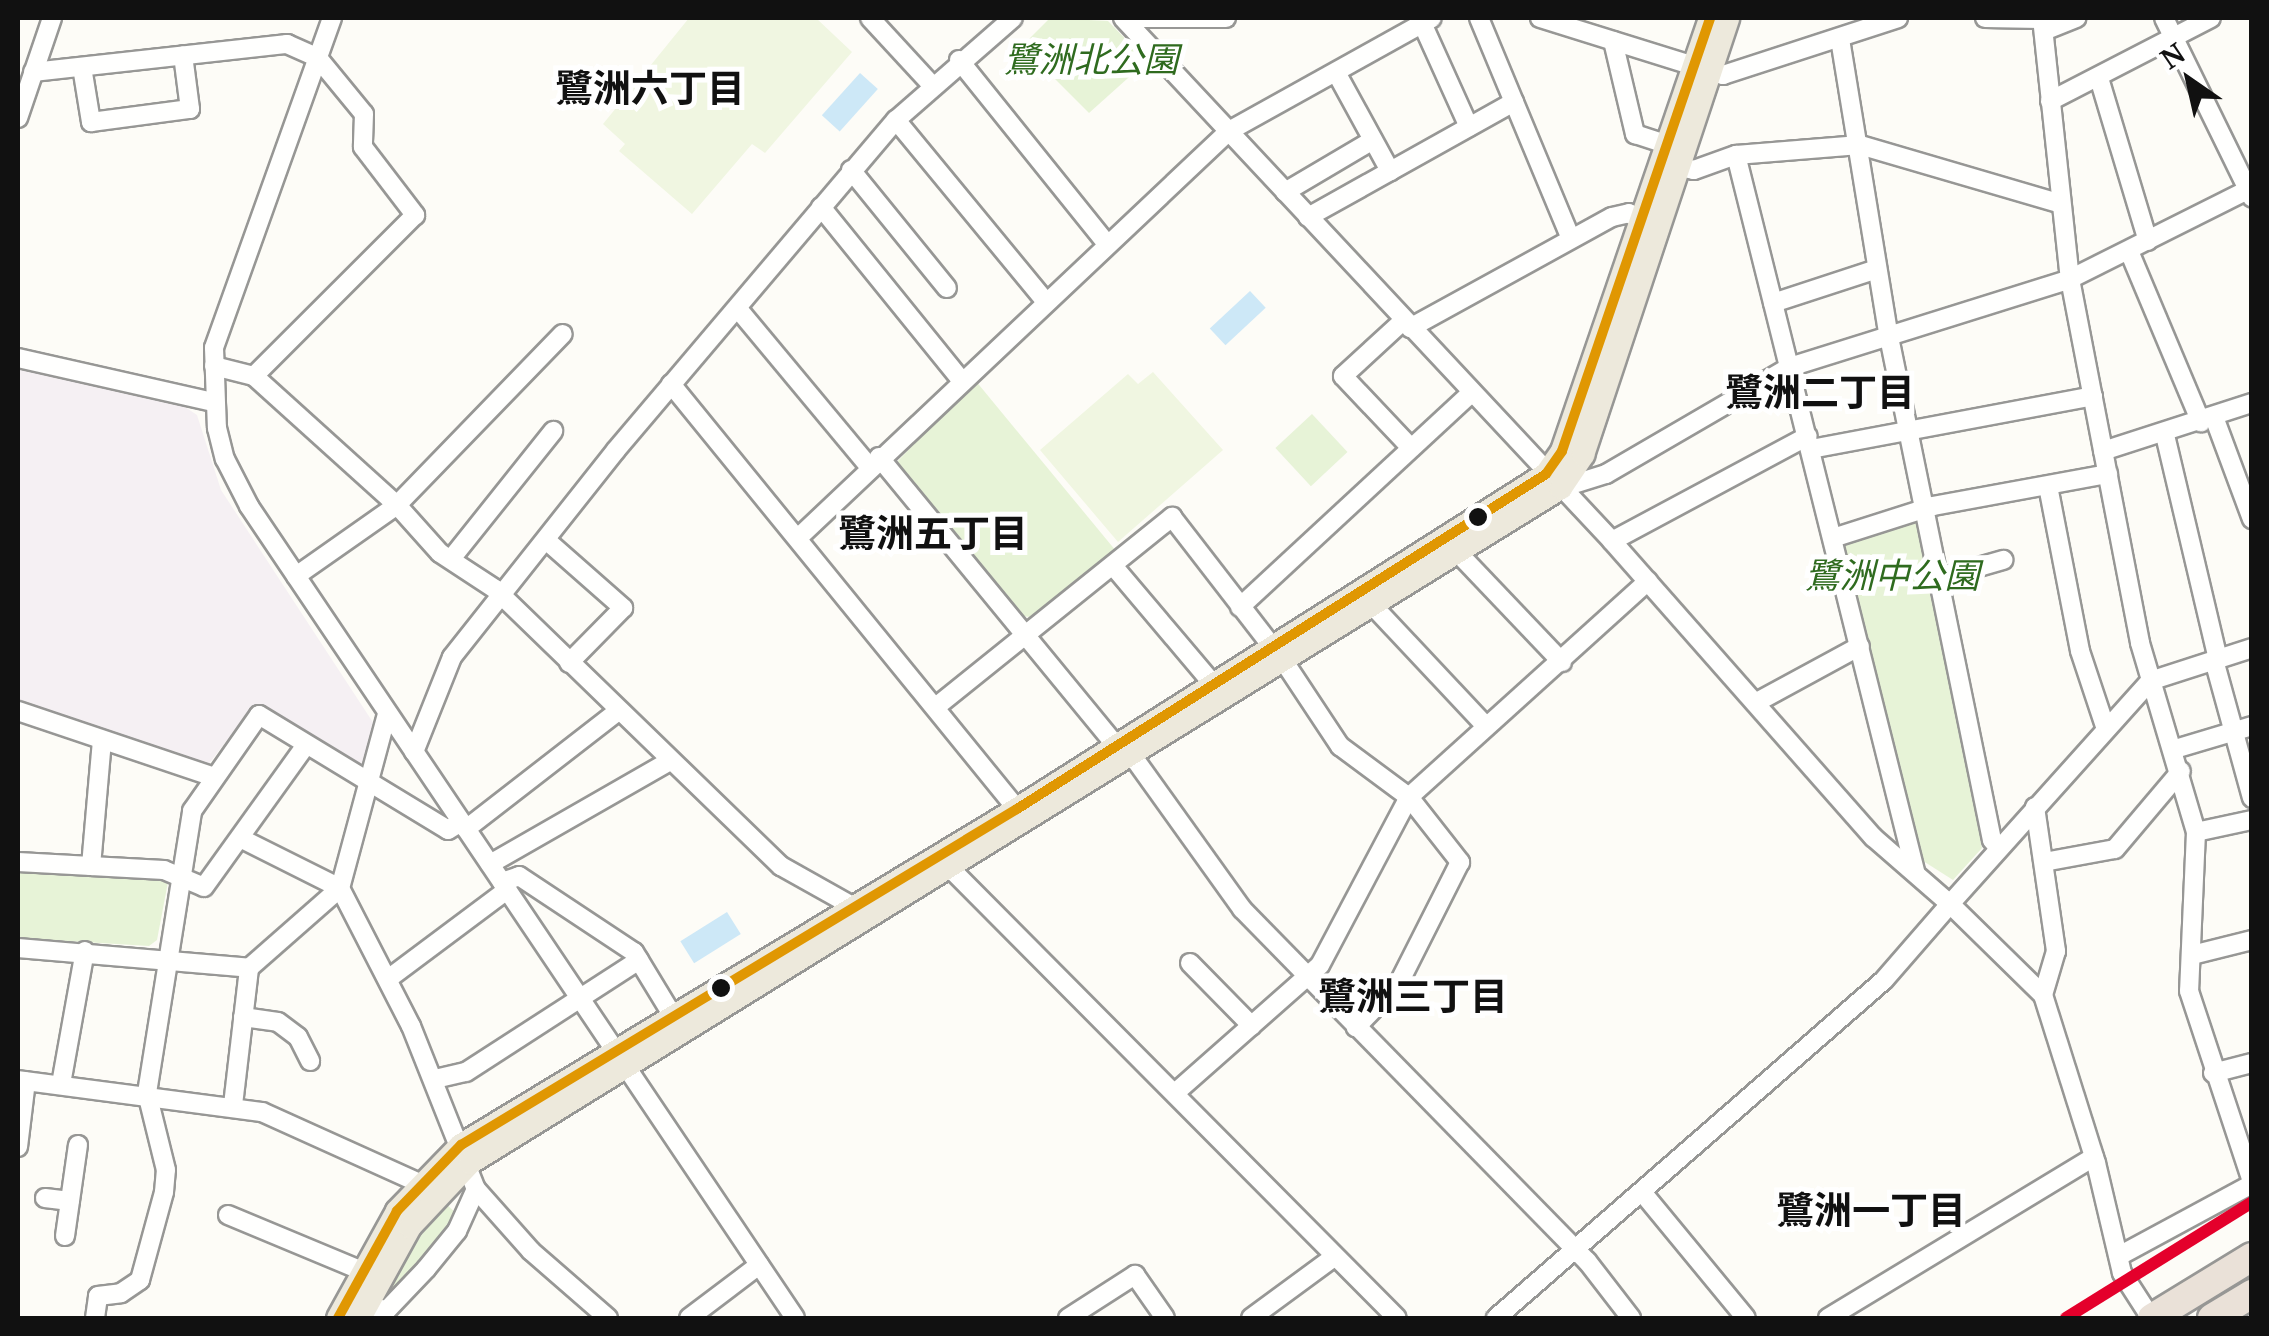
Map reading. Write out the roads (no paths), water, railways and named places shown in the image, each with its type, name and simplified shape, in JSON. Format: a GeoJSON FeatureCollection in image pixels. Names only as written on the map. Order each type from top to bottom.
{"type":"FeatureCollection","features":[{"type":"Feature","properties":{"kind":"highway"},"geometry":{"type":"LineString","coordinates":[[2151,1318],[2252,1258]]}},
{"type":"Feature","properties":{"kind":"highway"},"geometry":{"type":"LineString","coordinates":[[2212,1318],[2252,1294]]}},
{"type":"Feature","properties":{"kind":"main road"},"geometry":{"type":"LineString","coordinates":[[621,1060],[854,908],[944,864],[1017,809],[1125,752],[1214,685],[1374,607],[1460,554],[1582,455],[1679,167],[1710,18]]}},
{"type":"Feature","properties":{"kind":"main road"},"geometry":{"type":"LineString","coordinates":[[338,1318],[360,1270],[419,1182],[944,864],[1553,481],[1666,144],[1728,18]]}},
{"type":"Feature","properties":{"kind":"main road"},"geometry":{"type":"LineString","coordinates":[[363,1312],[410,1226],[466,1154]]}},
{"type":"Feature","properties":{"kind":"street"},"geometry":{"type":"LineString","coordinates":[[18,118],[52,18]]}},
{"type":"Feature","properties":{"kind":"street"},"geometry":{"type":"LineString","coordinates":[[332,18],[220,326],[214,402],[236,485],[795,1318]]}},
{"type":"Feature","properties":{"kind":"street"},"geometry":{"type":"LineString","coordinates":[[870,18],[931,84]]}},
{"type":"Feature","properties":{"kind":"street"},"geometry":{"type":"LineString","coordinates":[[414,752],[452,658],[671,384],[896,120],[931,84],[1013,18]]}},
{"type":"Feature","properties":{"kind":"street"},"geometry":{"type":"LineString","coordinates":[[1124,18],[1226,18]]}},
{"type":"Feature","properties":{"kind":"street"},"geometry":{"type":"LineString","coordinates":[[1124,18],[1612,541],[1873,837],[1950,904],[2044,995],[2094,1157],[2122,1273],[2151,1318]]}},
{"type":"Feature","properties":{"kind":"street"},"geometry":{"type":"LineString","coordinates":[[1479,18],[1571,239]]}},
{"type":"Feature","properties":{"kind":"street"},"geometry":{"type":"LineString","coordinates":[[1540,18],[1702,68],[1739,71],[1898,18]]}},
{"type":"Feature","properties":{"kind":"street"},"geometry":{"type":"LineString","coordinates":[[1986,18],[2043,22],[2077,18]]}},
{"type":"Feature","properties":{"kind":"street"},"geometry":{"type":"LineString","coordinates":[[1553,481],[1606,474],[1790,367],[2070,278],[2250,193],[2171,40],[2164,18]]}},
{"type":"Feature","properties":{"kind":"street"},"geometry":{"type":"LineString","coordinates":[[2050,101],[2211,18]]}},
{"type":"Feature","properties":{"kind":"street"},"geometry":{"type":"LineString","coordinates":[[800,537],[874,462],[1228,131],[1337,74],[1427,20],[1469,127]]}},
{"type":"Feature","properties":{"kind":"street"},"geometry":{"type":"LineString","coordinates":[[2043,22],[2058,203],[2092,396],[2150,681],[2176,749],[2196,832],[2189,990],[2213,1074],[2252,1183],[2223,1203],[2120,1256]]}},
{"type":"Feature","properties":{"kind":"street"},"geometry":{"type":"LineString","coordinates":[[1840,39],[1889,337],[1992,840],[1999,848]]}},
{"type":"Feature","properties":{"kind":"street"},"geometry":{"type":"LineString","coordinates":[[1613,41],[1635,134],[1666,144]]}},
{"type":"Feature","properties":{"kind":"street"},"geometry":{"type":"LineString","coordinates":[[33,72],[286,44],[318,58],[364,114],[363,148],[415,214],[254,376]]}},
{"type":"Feature","properties":{"kind":"street"},"geometry":{"type":"LineString","coordinates":[[82,66],[91,122],[190,109],[183,55]]}},
{"type":"Feature","properties":{"kind":"street"},"geometry":{"type":"LineString","coordinates":[[959,60],[1106,243]]}},
{"type":"Feature","properties":{"kind":"street"},"geometry":{"type":"LineString","coordinates":[[1337,74],[1390,171]]}},
{"type":"Feature","properties":{"kind":"street"},"geometry":{"type":"LineString","coordinates":[[2099,78],[2148,241]]}},
{"type":"Feature","properties":{"kind":"street"},"geometry":{"type":"LineString","coordinates":[[1308,217],[1514,102]]}},
{"type":"Feature","properties":{"kind":"street"},"geometry":{"type":"LineString","coordinates":[[896,120],[1046,302]]}},
{"type":"Feature","properties":{"kind":"street"},"geometry":{"type":"LineString","coordinates":[[1285,192],[1373,140]]}},
{"type":"Feature","properties":{"kind":"street"},"geometry":{"type":"LineString","coordinates":[[1679,167],[1694,170],[1736,155],[1860,146],[2058,203]]}},
{"type":"Feature","properties":{"kind":"street"},"geometry":{"type":"LineString","coordinates":[[1736,155],[1836,537],[1914,872]]}},
{"type":"Feature","properties":{"kind":"street"},"geometry":{"type":"LineString","coordinates":[[851,170],[947,288]]}},
{"type":"Feature","properties":{"kind":"street"},"geometry":{"type":"LineString","coordinates":[[821,207],[962,381]]}},
{"type":"Feature","properties":{"kind":"street"},"geometry":{"type":"LineString","coordinates":[[1411,448],[1343,376],[1407,324],[1629,212],[1642,221]]}},
{"type":"Feature","properties":{"kind":"street"},"geometry":{"type":"LineString","coordinates":[[2129,251],[2252,519]]}},
{"type":"Feature","properties":{"kind":"street"},"geometry":{"type":"LineString","coordinates":[[1773,302],[1877,270]]}},
{"type":"Feature","properties":{"kind":"street"},"geometry":{"type":"LineString","coordinates":[[738,309],[1125,752],[1242,909],[1575,1250],[1632,1318]]}},
{"type":"Feature","properties":{"kind":"street"},"geometry":{"type":"LineString","coordinates":[[296,576],[398,505],[563,334]]}},
{"type":"Feature","properties":{"kind":"street"},"geometry":{"type":"LineString","coordinates":[[18,358],[214,402]]}},
{"type":"Feature","properties":{"kind":"street"},"geometry":{"type":"LineString","coordinates":[[214,366],[254,376],[398,505],[451,559],[499,596],[781,866],[854,908]]}},
{"type":"Feature","properties":{"kind":"street"},"geometry":{"type":"LineString","coordinates":[[671,384],[800,537],[1017,809]]}},
{"type":"Feature","properties":{"kind":"street"},"geometry":{"type":"LineString","coordinates":[[1240,607],[1471,393]]}},
{"type":"Feature","properties":{"kind":"street"},"geometry":{"type":"LineString","coordinates":[[1612,541],[1809,442],[2092,396]]}},
{"type":"Feature","properties":{"kind":"street"},"geometry":{"type":"LineString","coordinates":[[2103,451],[2165,436],[2252,403]]}},
{"type":"Feature","properties":{"kind":"street"},"geometry":{"type":"LineString","coordinates":[[451,559],[554,430]]}},
{"type":"Feature","properties":{"kind":"street"},"geometry":{"type":"LineString","coordinates":[[2165,436],[2216,659],[2244,728],[2252,798]]}},
{"type":"Feature","properties":{"kind":"street"},"geometry":{"type":"LineString","coordinates":[[1836,537],[1925,512],[2108,474]]}},
{"type":"Feature","properties":{"kind":"street"},"geometry":{"type":"LineString","coordinates":[[2048,486],[2080,652],[2106,729]]}},
{"type":"Feature","properties":{"kind":"street"},"geometry":{"type":"LineString","coordinates":[[937,706],[1115,568],[1172,518],[1278,656],[1340,746],[1408,797],[1458,856],[1459,868],[1399,984],[1356,1027]]}},
{"type":"Feature","properties":{"kind":"street"},"geometry":{"type":"LineString","coordinates":[[546,540],[623,608],[569,663]]}},
{"type":"Feature","properties":{"kind":"street"},"geometry":{"type":"LineString","coordinates":[[1460,554],[1562,662]]}},
{"type":"Feature","properties":{"kind":"street"},"geometry":{"type":"LineString","coordinates":[[1940,578],[2003,560]]}},
{"type":"Feature","properties":{"kind":"street"},"geometry":{"type":"LineString","coordinates":[[1115,568],[1214,685]]}},
{"type":"Feature","properties":{"kind":"street"},"geometry":{"type":"LineString","coordinates":[[1175,1093],[1308,977],[1408,797],[1648,581]]}},
{"type":"Feature","properties":{"kind":"street"},"geometry":{"type":"LineString","coordinates":[[1374,607],[1485,725]]}},
{"type":"Feature","properties":{"kind":"street"},"geometry":{"type":"LineString","coordinates":[[1757,702],[1860,646]]}},
{"type":"Feature","properties":{"kind":"street"},"geometry":{"type":"LineString","coordinates":[[1496,1318],[1884,980],[2150,681],[2252,648]]}},
{"type":"Feature","properties":{"kind":"street"},"geometry":{"type":"LineString","coordinates":[[95,1318],[98,1296],[121,1293],[140,1280],[164,1192],[166,1170],[147,1093],[178,876],[192,811],[259,715],[371,787],[448,830],[464,825],[618,711]]}},
{"type":"Feature","properties":{"kind":"street"},"geometry":{"type":"LineString","coordinates":[[18,712],[214,777]]}},
{"type":"Feature","properties":{"kind":"street"},"geometry":{"type":"LineString","coordinates":[[233,1105],[249,968],[340,888],[371,787],[388,714]]}},
{"type":"Feature","properties":{"kind":"street"},"geometry":{"type":"LineString","coordinates":[[2176,749],[2244,728]]}},
{"type":"Feature","properties":{"kind":"street"},"geometry":{"type":"LineString","coordinates":[[91,866],[102,740]]}},
{"type":"Feature","properties":{"kind":"street"},"geometry":{"type":"LineString","coordinates":[[18,862],[164,870],[204,888],[306,745]]}},
{"type":"Feature","properties":{"kind":"street"},"geometry":{"type":"LineString","coordinates":[[490,864],[670,761]]}},
{"type":"Feature","properties":{"kind":"street"},"geometry":{"type":"LineString","coordinates":[[2044,862],[2116,849],[2181,770]]}},
{"type":"Feature","properties":{"kind":"street"},"geometry":{"type":"LineString","coordinates":[[2035,808],[2056,951],[2044,995]]}},
{"type":"Feature","properties":{"kind":"street"},"geometry":{"type":"LineString","coordinates":[[2196,832],[2252,820]]}},
{"type":"Feature","properties":{"kind":"street"},"geometry":{"type":"LineString","coordinates":[[240,838],[340,888],[388,978],[434,1078],[466,1154],[476,1189],[531,1251],[608,1318]]}},
{"type":"Feature","properties":{"kind":"street"},"geometry":{"type":"LineString","coordinates":[[944,864],[1396,1318]]}},
{"type":"Feature","properties":{"kind":"street"},"geometry":{"type":"LineString","coordinates":[[388,978],[520,876],[639,960],[668,1008]]}},
{"type":"Feature","properties":{"kind":"street"},"geometry":{"type":"LineString","coordinates":[[2192,955],[2252,940]]}},
{"type":"Feature","properties":{"kind":"street"},"geometry":{"type":"LineString","coordinates":[[18,948],[249,968]]}},
{"type":"Feature","properties":{"kind":"street"},"geometry":{"type":"LineString","coordinates":[[62,1084],[85,951]]}},
{"type":"Feature","properties":{"kind":"street"},"geometry":{"type":"LineString","coordinates":[[434,1078],[466,1072],[639,960]]}},
{"type":"Feature","properties":{"kind":"street"},"geometry":{"type":"LineString","coordinates":[[1190,963],[1252,1026]]}},
{"type":"Feature","properties":{"kind":"street"},"geometry":{"type":"LineString","coordinates":[[243,1017],[278,1022],[298,1037],[310,1061]]}},
{"type":"Feature","properties":{"kind":"street"},"geometry":{"type":"LineString","coordinates":[[2213,1074],[2252,1062]]}},
{"type":"Feature","properties":{"kind":"street"},"geometry":{"type":"LineString","coordinates":[[18,1147],[22,1080],[233,1105],[419,1182]]}},
{"type":"Feature","properties":{"kind":"street"},"geometry":{"type":"LineString","coordinates":[[65,1236],[78,1146]]}},
{"type":"Feature","properties":{"kind":"street"},"geometry":{"type":"LineString","coordinates":[[1828,1318],[2094,1157]]}},
{"type":"Feature","properties":{"kind":"street"},"geometry":{"type":"LineString","coordinates":[[363,1312],[388,1310],[426,1270],[457,1232],[476,1189]]}},
{"type":"Feature","properties":{"kind":"street"},"geometry":{"type":"LineString","coordinates":[[1642,1192],[1746,1318]]}},
{"type":"Feature","properties":{"kind":"street"},"geometry":{"type":"LineString","coordinates":[[45,1198],[70,1201]]}},
{"type":"Feature","properties":{"kind":"street"},"geometry":{"type":"LineString","coordinates":[[228,1215],[360,1270]]}},
{"type":"Feature","properties":{"kind":"street"},"geometry":{"type":"LineString","coordinates":[[1251,1318],[1334,1257]]}},
{"type":"Feature","properties":{"kind":"street"},"geometry":{"type":"LineString","coordinates":[[689,1318],[760,1265]]}},
{"type":"Feature","properties":{"kind":"street"},"geometry":{"type":"LineString","coordinates":[[1068,1318],[1135,1275],[1165,1318]]}},
{"type":"Feature","properties":{"kind":"water"},"geometry":{"type":"Polygon","coordinates":[[[860,73],[878,89],[840,131],[822,115],[860,73]]]}},
{"type":"Feature","properties":{"kind":"water"},"geometry":{"type":"Polygon","coordinates":[[[1250,291],[1266,308],[1225,345],[1210,329],[1250,291]]]}},
{"type":"Feature","properties":{"kind":"water"},"geometry":{"type":"Polygon","coordinates":[[[727,912],[741,934],[694,963],[680,941],[727,912]]]}},
{"type":"Feature","properties":{"kind":"district","name":"鷺洲六丁目"},"geometry":{"type":"Point","coordinates":[650,88]}},
{"type":"Feature","properties":{"kind":"district","name":"鷺洲二丁目"},"geometry":{"type":"Point","coordinates":[1820,392]}},
{"type":"Feature","properties":{"kind":"district","name":"鷺洲五丁目"},"geometry":{"type":"Point","coordinates":[933,533]}},
{"type":"Feature","properties":{"kind":"district","name":"鷺洲三丁目"},"geometry":{"type":"Point","coordinates":[1413,996]}},
{"type":"Feature","properties":{"kind":"district","name":"鷺洲一丁目"},"geometry":{"type":"Point","coordinates":[1871,1210]}},
{"type":"Feature","properties":{"kind":"park label","name":"鷺洲北公園"},"geometry":{"type":"Point","coordinates":[1091,59]}},
{"type":"Feature","properties":{"kind":"park label","name":"鷺洲中公園"},"geometry":{"type":"Point","coordinates":[1892,575]}}]}
